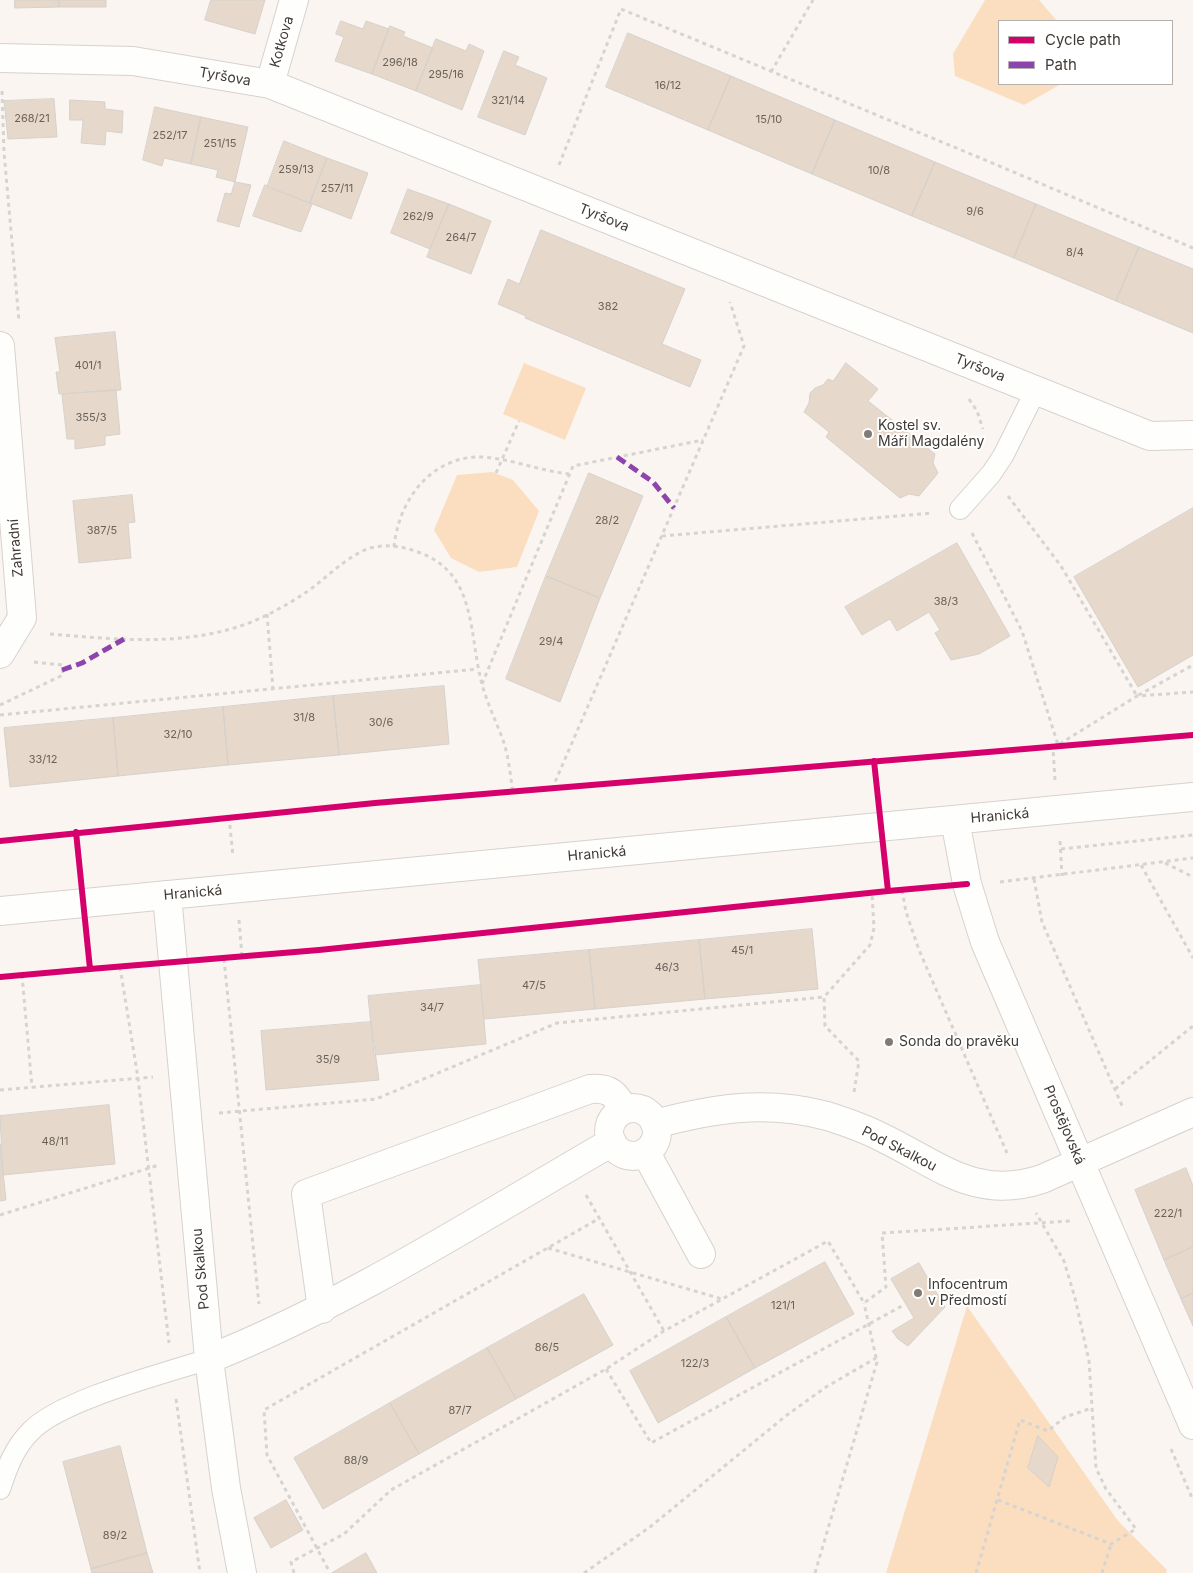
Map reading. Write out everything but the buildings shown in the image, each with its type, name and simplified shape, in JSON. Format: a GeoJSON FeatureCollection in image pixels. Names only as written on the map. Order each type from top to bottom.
{"type":"FeatureCollection","features":[{"type":"Feature","properties":{"kind":"street","name":"Kotkova"},"geometry":{"type":"LineString","coordinates":[[270,84],[294,0]]}},
{"type":"Feature","properties":{"kind":"street","name":"Tyršova"},"geometry":{"type":"LineString","coordinates":[[0,58],[133,61],[270,84],[1150,436],[1193,435]]}},
{"type":"Feature","properties":{"kind":"street","name":"Zahradní"},"geometry":{"type":"LineString","coordinates":[[0,654],[22,618],[10,338]]}},
{"type":"Feature","properties":{"kind":"street","name":"Hranická"},"geometry":{"type":"LineString","coordinates":[[0,911],[1193,797]]}},
{"type":"Feature","properties":{"kind":"street","name":"Prostějovská"},"geometry":{"type":"LineString","coordinates":[[955,820],[967,884],[985,942],[1193,1424]]}},
{"type":"Feature","properties":{"kind":"street","name":"Pod Skalkou"},"geometry":{"type":"LineString","coordinates":[[168,895],[210,1359],[226,1488],[242,1573]]}},
{"type":"Feature","properties":{"kind":"street"},"geometry":{"type":"LineString","coordinates":[[322,1309],[306,1194],[590,1089],[599,1088],[613,1093],[624,1110]]}},
{"type":"Feature","properties":{"kind":"street","name":"Pod Skalkou"},"geometry":{"type":"LineString","coordinates":[[655,1124],[717,1109],[752,1106],[804,1111],[848,1124],[884,1138],[964,1180],[995,1186],[1021,1186],[1042,1179],[1193,1112]]}},
{"type":"Feature","properties":{"kind":"street"},"geometry":{"type":"LineString","coordinates":[[635,1109],[642,1111],[655,1124],[657,1136],[654,1144],[646,1153],[634,1156],[626,1155],[619,1152],[612,1142],[609,1131],[611,1124],[615,1117],[624,1110],[635,1109]]}},
{"type":"Feature","properties":{"kind":"street"},"geometry":{"type":"LineString","coordinates":[[210,1359],[262,1338],[322,1309],[612,1142]]}},
{"type":"Feature","properties":{"kind":"street"},"geometry":{"type":"LineString","coordinates":[[646,1153],[702,1254]]}},
{"type":"Feature","properties":{"kind":"lane"},"geometry":{"type":"LineString","coordinates":[[960,509],[991,474],[1003,456],[1036,390]]}},
{"type":"Feature","properties":{"kind":"lane"},"geometry":{"type":"LineString","coordinates":[[0,1489],[7,1466],[19,1444],[42,1421],[98,1396],[210,1359]]}},
{"type":"Feature","properties":{"kind":"path"},"geometry":{"type":"LineString","coordinates":[[771,72],[813,0]]}},
{"type":"Feature","properties":{"kind":"path"},"geometry":{"type":"LineString","coordinates":[[551,162],[560,166],[621,9],[987,160],[1193,248]]}},
{"type":"Feature","properties":{"kind":"path"},"geometry":{"type":"LineString","coordinates":[[2,88],[10,338]]}},
{"type":"Feature","properties":{"kind":"path"},"geometry":{"type":"LineString","coordinates":[[552,789],[744,346],[727,295]]}},
{"type":"Feature","properties":{"kind":"path"},"geometry":{"type":"LineString","coordinates":[[496,473],[519,421]]}},
{"type":"Feature","properties":{"kind":"path"},"geometry":{"type":"LineString","coordinates":[[482,685],[573,466],[704,440]]}},
{"type":"Feature","properties":{"kind":"path"},"geometry":{"type":"LineString","coordinates":[[394,547],[397,524],[402,511],[423,481],[440,468],[456,461],[474,457],[569,474]]}},
{"type":"Feature","properties":{"kind":"path"},"geometry":{"type":"LineString","coordinates":[[991,474],[1061,566],[1137,696]]}},
{"type":"Feature","properties":{"kind":"path"},"geometry":{"type":"LineString","coordinates":[[960,509],[1022,631],[1056,746]]}},
{"type":"Feature","properties":{"kind":"path"},"geometry":{"type":"LineString","coordinates":[[662,536],[936,513]]}},
{"type":"Feature","properties":{"kind":"path"},"geometry":{"type":"LineString","coordinates":[[44,634],[110,639],[168,640],[203,636],[236,628],[267,614],[305,593],[352,557],[371,548],[394,547],[424,554],[440,563],[452,576],[469,607],[478,669],[482,685],[504,742],[513,792]]}},
{"type":"Feature","properties":{"kind":"path"},"geometry":{"type":"LineString","coordinates":[[267,614],[273,689]]}},
{"type":"Feature","properties":{"kind":"path"},"geometry":{"type":"LineString","coordinates":[[0,705],[63,675],[62,665],[29,661]]}},
{"type":"Feature","properties":{"kind":"path"},"geometry":{"type":"LineString","coordinates":[[1056,746],[1137,696],[1193,665]]}},
{"type":"Feature","properties":{"kind":"path"},"geometry":{"type":"LineString","coordinates":[[0,715],[478,669]]}},
{"type":"Feature","properties":{"kind":"path"},"geometry":{"type":"LineString","coordinates":[[1137,696],[1193,692]]}},
{"type":"Feature","properties":{"kind":"path"},"geometry":{"type":"LineString","coordinates":[[1043,749],[1056,746],[1072,746]]}},
{"type":"Feature","properties":{"kind":"path"},"geometry":{"type":"LineString","coordinates":[[542,790],[561,788]]}},
{"type":"Feature","properties":{"kind":"path"},"geometry":{"type":"LineString","coordinates":[[503,793],[523,792]]}},
{"type":"Feature","properties":{"kind":"path"},"geometry":{"type":"LineString","coordinates":[[220,818],[239,816]]}},
{"type":"Feature","properties":{"kind":"path"},"geometry":{"type":"LineString","coordinates":[[229,817],[234,864]]}},
{"type":"Feature","properties":{"kind":"path"},"geometry":{"type":"LineString","coordinates":[[1061,849],[1193,835]]}},
{"type":"Feature","properties":{"kind":"path"},"geometry":{"type":"LineString","coordinates":[[967,884],[1034,879],[1193,858]]}},
{"type":"Feature","properties":{"kind":"path"},"geometry":{"type":"LineString","coordinates":[[1164,862],[1193,877]]}},
{"type":"Feature","properties":{"kind":"path"},"geometry":{"type":"LineString","coordinates":[[1141,865],[1193,958]]}},
{"type":"Feature","properties":{"kind":"path"},"geometry":{"type":"LineString","coordinates":[[1034,879],[1042,922],[1136,1137]]}},
{"type":"Feature","properties":{"kind":"path"},"geometry":{"type":"LineString","coordinates":[[912,889],[899,890],[919,950],[1021,1186],[1064,1261],[1075,1298],[1089,1361],[1096,1468],[1106,1489],[1136,1529],[1111,1544],[1102,1573]]}},
{"type":"Feature","properties":{"kind":"path"},"geometry":{"type":"LineString","coordinates":[[862,894],[880,892]]}},
{"type":"Feature","properties":{"kind":"path"},"geometry":{"type":"LineString","coordinates":[[188,1116],[376,1100],[557,1023],[824,997],[870,945],[874,928],[872,893]]}},
{"type":"Feature","properties":{"kind":"path"},"geometry":{"type":"LineString","coordinates":[[238,912],[242,957]]}},
{"type":"Feature","properties":{"kind":"path"},"geometry":{"type":"LineString","coordinates":[[113,967],[252,956]]}},
{"type":"Feature","properties":{"kind":"path"},"geometry":{"type":"LineString","coordinates":[[224,959],[262,1338]]}},
{"type":"Feature","properties":{"kind":"path"},"geometry":{"type":"LineString","coordinates":[[120,967],[150,1168],[172,1371],[200,1573]]}},
{"type":"Feature","properties":{"kind":"path"},"geometry":{"type":"LineString","coordinates":[[32,974],[18,975],[32,1087]]}},
{"type":"Feature","properties":{"kind":"path"},"geometry":{"type":"LineString","coordinates":[[824,997],[825,1026],[859,1062],[848,1124]]}},
{"type":"Feature","properties":{"kind":"path"},"geometry":{"type":"LineString","coordinates":[[1116,1089],[1193,1026]]}},
{"type":"Feature","properties":{"kind":"path"},"geometry":{"type":"LineString","coordinates":[[0,1090],[184,1074]]}},
{"type":"Feature","properties":{"kind":"path"},"geometry":{"type":"LineString","coordinates":[[0,1215],[191,1155]]}},
{"type":"Feature","properties":{"kind":"path"},"geometry":{"type":"LineString","coordinates":[[569,1166],[664,1331]]}},
{"type":"Feature","properties":{"kind":"path"},"geometry":{"type":"LineString","coordinates":[[328,1569],[267,1455],[264,1410],[600,1218]]}},
{"type":"Feature","properties":{"kind":"path"},"geometry":{"type":"LineString","coordinates":[[864,1303],[886,1287],[882,1233],[1072,1221]]}},
{"type":"Feature","properties":{"kind":"path"},"geometry":{"type":"LineString","coordinates":[[294,1573],[291,1562],[344,1534],[391,1490],[606,1368],[664,1331],[828,1241],[864,1303],[877,1362],[815,1573]]}},
{"type":"Feature","properties":{"kind":"path"},"geometry":{"type":"LineString","coordinates":[[548,1248],[722,1299]]}},
{"type":"Feature","properties":{"kind":"path"},"geometry":{"type":"LineString","coordinates":[[606,1368],[651,1443],[902,1306]]}},
{"type":"Feature","properties":{"kind":"path"},"geometry":{"type":"LineString","coordinates":[[584,1573],[650,1527],[818,1392],[876,1358]]}},
{"type":"Feature","properties":{"kind":"path"},"geometry":{"type":"LineString","coordinates":[[976,1573],[1020,1420],[1048,1431],[1065,1416],[1092,1408]]}},
{"type":"Feature","properties":{"kind":"path"},"geometry":{"type":"LineString","coordinates":[[998,1500],[1111,1544]]}},
{"type":"Feature","properties":{"kind":"shaded area"},"geometry":{"type":"Polygon","coordinates":[[[985,0],[1039,0],[1056,20],[998,20],[998,85],[1059,85],[1024,105],[955,76],[953,54],[985,0]]]}},
{"type":"Feature","properties":{"kind":"shaded area"},"geometry":{"type":"Polygon","coordinates":[[[524,363],[586,388],[565,440],[503,414],[524,363]]]}},
{"type":"Feature","properties":{"kind":"shaded area"},"geometry":{"type":"Polygon","coordinates":[[[492,472],[513,480],[539,511],[517,567],[479,572],[451,558],[434,530],[457,475],[492,472]]]}},
{"type":"Feature","properties":{"kind":"shaded area"},"geometry":{"type":"Polygon","coordinates":[[[967,1306],[1118,1521],[1167,1570],[1166,1573],[886,1573],[967,1306]]]}},
{"type":"Feature","properties":{"kind":"marked path"},"geometry":{"type":"LineString","coordinates":[[617,457],[653,482],[674,508]]}},
{"type":"Feature","properties":{"kind":"marked path"},"geometry":{"type":"LineString","coordinates":[[62,670],[82,663],[124,639]]}},
{"type":"Feature","properties":{"kind":"cycle path"},"geometry":{"type":"LineString","coordinates":[[0,841],[375,803],[1193,735]]}},
{"type":"Feature","properties":{"kind":"cycle path"},"geometry":{"type":"LineString","coordinates":[[874,761],[888,891],[967,884]]}},
{"type":"Feature","properties":{"kind":"cycle path"},"geometry":{"type":"LineString","coordinates":[[0,977],[90,969],[76,832]]}},
{"type":"Feature","properties":{"kind":"cycle path"},"geometry":{"type":"LineString","coordinates":[[90,969],[319,950],[888,891]]}},
{"type":"Feature","properties":{"kind":"place","name":"Kostel sv. Máří Magdalény"},"geometry":{"type":"Point","coordinates":[868,434]}},
{"type":"Feature","properties":{"kind":"place","name":"Sonda do pravěku"},"geometry":{"type":"Point","coordinates":[889,1042]}},
{"type":"Feature","properties":{"kind":"place","name":"Infocentrum v Předmostí"},"geometry":{"type":"Point","coordinates":[918,1293]}}]}
